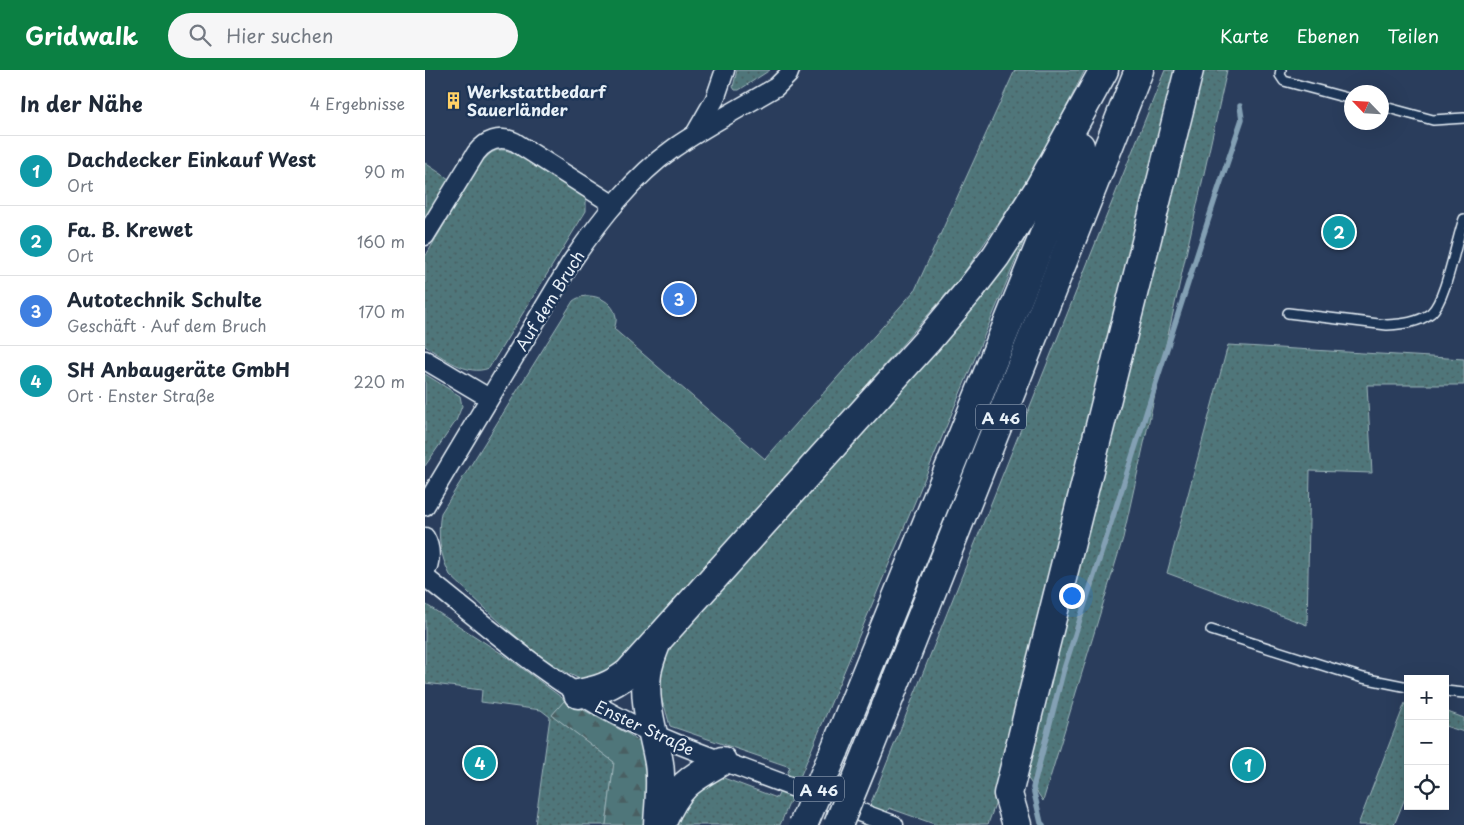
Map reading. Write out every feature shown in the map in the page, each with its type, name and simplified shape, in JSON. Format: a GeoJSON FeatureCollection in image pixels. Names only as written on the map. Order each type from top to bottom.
{"type":"FeatureCollection","features":[{"type":"Feature","properties":{"kind":"highway"},"geometry":{"type":"LineString","coordinates":[[578,694],[599,690],[618,681],[628,673],[969,291],[996,256],[1038,190],[1104,70]]}},
{"type":"Feature","properties":{"kind":"highway","name":"A 46"},"geometry":{"type":"LineString","coordinates":[[803,825],[1111,70]]}},
{"type":"Feature","properties":{"kind":"highway","name":"A 46"},"geometry":{"type":"LineString","coordinates":[[838,825],[1139,70]]}},
{"type":"Feature","properties":{"kind":"highway"},"geometry":{"type":"LineString","coordinates":[[998,825],[1008,794],[1189,70]]}},
{"type":"Feature","properties":{"kind":"highway"},"geometry":{"type":"LineString","coordinates":[[658,638],[649,662],[647,675],[648,710],[659,763],[661,785],[659,825]]}},
{"type":"Feature","properties":{"kind":"highway"},"geometry":{"type":"LineString","coordinates":[[659,825],[677,793],[699,774],[722,761]]}},
{"type":"Feature","properties":{"kind":"highway"},"geometry":{"type":"LineString","coordinates":[[1008,794],[1017,825]]}},
{"type":"Feature","properties":{"kind":"street","name":"Auf dem Bruch"},"geometry":{"type":"LineString","coordinates":[[693,137],[712,104],[725,70]]}},
{"type":"Feature","properties":{"kind":"street","name":"Auf dem Bruch"},"geometry":{"type":"LineString","coordinates":[[425,506],[572,261],[614,205],[660,159],[776,87],[791,70]]}},
{"type":"Feature","properties":{"kind":"street"},"geometry":{"type":"LineString","coordinates":[[425,236],[476,153],[493,139],[500,138],[515,142],[614,205]]}},
{"type":"Feature","properties":{"kind":"street"},"geometry":{"type":"LineString","coordinates":[[425,360],[489,398]]}},
{"type":"Feature","properties":{"kind":"street"},"geometry":{"type":"LineString","coordinates":[[425,537],[430,552],[429,564],[425,575]]}},
{"type":"Feature","properties":{"kind":"street","name":"Enster Straße"},"geometry":{"type":"LineString","coordinates":[[425,575],[518,651],[578,694],[614,715],[653,734],[894,825]]}},
{"type":"Feature","properties":{"kind":"lane"},"geometry":{"type":"LineString","coordinates":[[1281,70],[1280,75],[1285,81],[1344,97]]}},
{"type":"Feature","properties":{"kind":"lane"},"geometry":{"type":"LineString","coordinates":[[1389,108],[1433,120],[1464,118]]}},
{"type":"Feature","properties":{"kind":"lane"},"geometry":{"type":"LineString","coordinates":[[1288,313],[1387,325],[1423,319],[1432,312],[1441,298],[1464,219]]}},
{"type":"Feature","properties":{"kind":"lane"},"geometry":{"type":"LineString","coordinates":[[1211,630],[1363,678],[1404,686]]}},
{"type":"Feature","properties":{"kind":"lane"},"geometry":{"type":"LineString","coordinates":[[1449,691],[1464,693]]}},
{"type":"Feature","properties":{"kind":"green space"},"geometry":{"type":"Polygon","coordinates":[[[737,70],[770,70],[739,90],[735,90],[733,87],[737,70]]]}},
{"type":"Feature","properties":{"kind":"green space"},"geometry":{"type":"Polygon","coordinates":[[[1015,70],[1085,70],[1041,157],[1008,209],[961,277],[623,665],[585,681],[567,673],[531,649],[450,575],[440,545],[441,513],[573,301],[579,298],[592,296],[610,305],[614,310],[616,318],[614,329],[765,459],[915,290],[1015,70]]]}},
{"type":"Feature","properties":{"kind":"green space"},"geometry":{"type":"Polygon","coordinates":[[[1165,70],[1180,70],[996,802],[988,824],[937,825],[889,808],[881,825],[862,825],[1165,70]]]}},
{"type":"Feature","properties":{"kind":"green space"},"geometry":{"type":"Polygon","coordinates":[[[1200,70],[1227,70],[1123,538],[1043,801],[1023,771],[1200,70]]]}},
{"type":"Feature","properties":{"kind":"green space"},"geometry":{"type":"Polygon","coordinates":[[[497,150],[505,150],[526,157],[583,195],[586,200],[586,211],[489,368],[472,370],[447,360],[425,346],[425,257],[481,162],[497,150]]]}},
{"type":"Feature","properties":{"kind":"green space"},"geometry":{"type":"Polygon","coordinates":[[[425,163],[449,179],[425,219],[425,163]]]}},
{"type":"Feature","properties":{"kind":"green space"},"geometry":{"type":"Polygon","coordinates":[[[1035,214],[780,825],[672,825],[689,791],[721,777],[777,798],[790,767],[670,726],[665,708],[656,689],[660,666],[670,642],[1035,214]]]}},
{"type":"Feature","properties":{"kind":"green space"},"geometry":{"type":"Polygon","coordinates":[[[1228,345],[1464,359],[1464,385],[1367,385],[1372,473],[1310,471],[1307,625],[1167,573],[1228,345]]]}},
{"type":"Feature","properties":{"kind":"green space"},"geometry":{"type":"Polygon","coordinates":[[[425,374],[460,396],[462,406],[456,421],[425,466],[425,374]]]}},
{"type":"Feature","properties":{"kind":"green space"},"geometry":{"type":"Polygon","coordinates":[[[425,604],[507,657],[565,700],[552,715],[614,762],[606,825],[535,825],[550,717],[541,710],[481,702],[482,690],[425,683],[425,604]]]}},
{"type":"Feature","properties":{"kind":"green space"},"geometry":{"type":"Polygon","coordinates":[[[565,700],[630,735],[645,747],[652,767],[647,825],[606,825],[614,762],[552,715],[565,700]]]}},
{"type":"Feature","properties":{"kind":"green space"},"geometry":{"type":"Polygon","coordinates":[[[1404,706],[1404,801],[1394,825],[1358,825],[1404,706]]]}},
{"type":"Feature","properties":{"kind":"green space"},"geometry":{"type":"Polygon","coordinates":[[[1449,712],[1464,718],[1464,732],[1449,727],[1449,712]]]}},
{"type":"Feature","properties":{"kind":"waterway"},"geometry":{"type":"LineString","coordinates":[[1043,825],[1033,788],[1063,672],[1242,119],[1240,106]]}},
{"type":"Feature","properties":{"kind":"place","name":"Werkstattbedarf Sauerländer"},"geometry":{"type":"Point","coordinates":[453,100]}},
{"type":"Feature","properties":{"kind":"place","name":"Fa. B. Krewet"},"geometry":{"type":"Point","coordinates":[1339,232]}},
{"type":"Feature","properties":{"kind":"place","name":"Autotechnik Schulte"},"geometry":{"type":"Point","coordinates":[679,299]}},
{"type":"Feature","properties":{"kind":"place","name":"SH Anbaugeräte GmbH"},"geometry":{"type":"Point","coordinates":[480,763]}},
{"type":"Feature","properties":{"kind":"place","name":"Dachdecker Einkauf West"},"geometry":{"type":"Point","coordinates":[1248,765]}}]}
